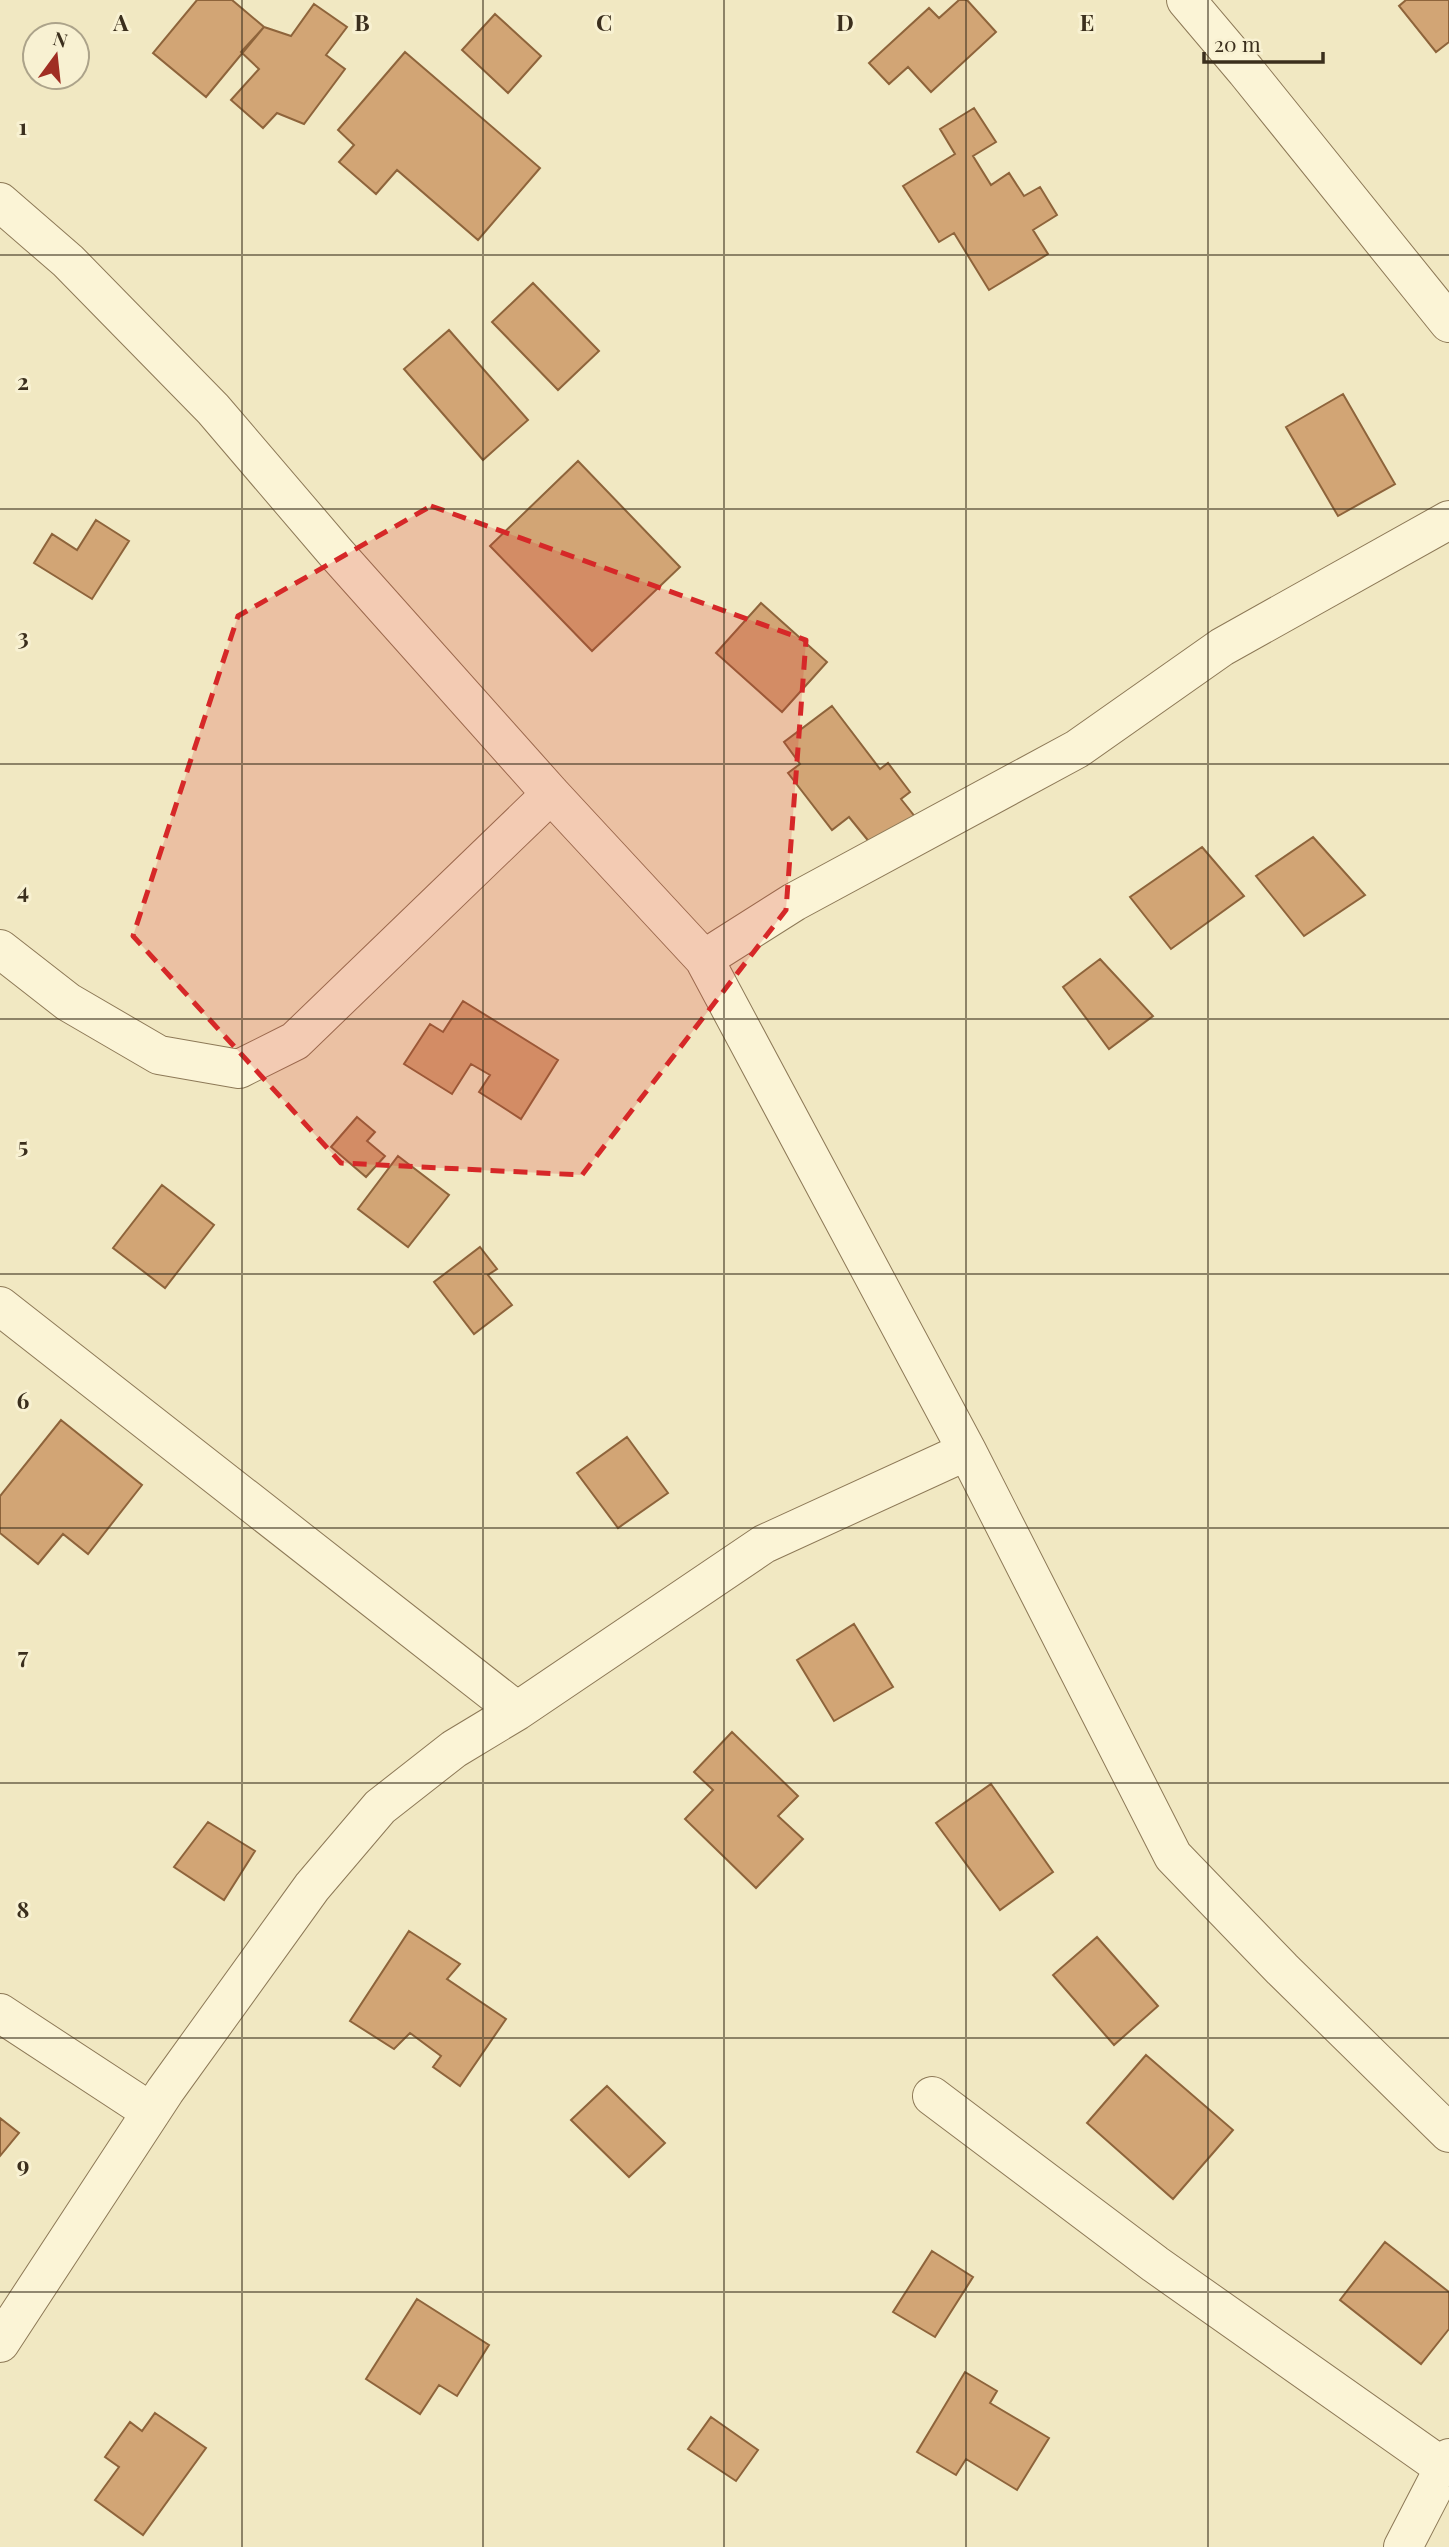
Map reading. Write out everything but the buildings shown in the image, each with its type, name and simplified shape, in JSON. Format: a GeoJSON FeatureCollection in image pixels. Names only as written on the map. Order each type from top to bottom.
{"type":"FeatureCollection","features":[{"type":"Feature","properties":{"kind":"street"},"geometry":{"type":"LineString","coordinates":[[1186,0],[1255,81],[1449,323]]}},
{"type":"Feature","properties":{"kind":"street"},"geometry":{"type":"LineString","coordinates":[[0,201],[68,261],[213,409],[336,553],[551,794],[704,959],[967,1451],[1173,1856],[1282,1969],[1449,2133]]}},
{"type":"Feature","properties":{"kind":"street"},"geometry":{"type":"LineString","coordinates":[[704,959],[794,902],[1077,749],[1222,647],[1449,520]]}},
{"type":"Feature","properties":{"kind":"street"},"geometry":{"type":"LineString","coordinates":[[0,949],[68,1002],[159,1055],[239,1069],[295,1041],[551,794]]}},
{"type":"Feature","properties":{"kind":"street"},"geometry":{"type":"LineString","coordinates":[[0,1306],[517,1711]]}},
{"type":"Feature","properties":{"kind":"street"},"geometry":{"type":"LineString","coordinates":[[0,2343],[150,2112],[312,1887],[380,1807],[454,1749],[517,1711],[764,1544],[967,1451]]}},
{"type":"Feature","properties":{"kind":"street"},"geometry":{"type":"LineString","coordinates":[[0,2013],[150,2112]]}},
{"type":"Feature","properties":{"kind":"street"},"geometry":{"type":"LineString","coordinates":[[932,2096],[1155,2264],[1446,2463],[1403,2547]]}},
{"type":"Feature","properties":{"kind":"highlighted area"},"geometry":{"type":"Polygon","coordinates":[[[431,506],[806,640],[786,910],[582,1175],[341,1163],[133,936],[238,616],[431,506]]]}}]}
